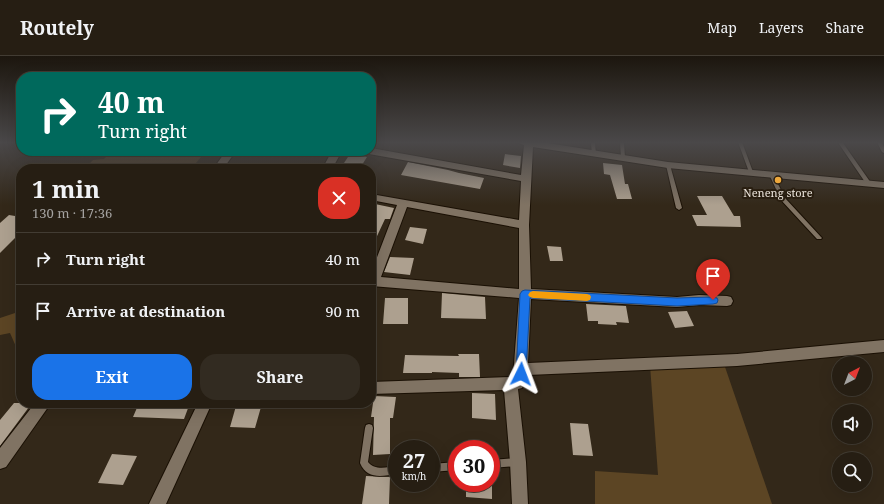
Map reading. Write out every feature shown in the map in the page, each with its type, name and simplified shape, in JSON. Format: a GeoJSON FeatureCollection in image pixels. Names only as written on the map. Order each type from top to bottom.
{"type":"FeatureCollection","features":[{"type":"Feature","properties":{"kind":"street"},"geometry":{"type":"LineString","coordinates":[[436,163],[526,179]]}},
{"type":"Feature","properties":{"kind":"street"},"geometry":{"type":"LineString","coordinates":[[376,388],[517,383],[521,374],[525,294],[524,225],[526,163]]}},
{"type":"Feature","properties":{"kind":"street"},"geometry":{"type":"LineString","coordinates":[[655,163],[884,185]]}},
{"type":"Feature","properties":{"kind":"street"},"geometry":{"type":"LineString","coordinates":[[376,198],[524,225]]}},
{"type":"Feature","properties":{"kind":"street"},"geometry":{"type":"LineString","coordinates":[[376,273],[403,203]]}},
{"type":"Feature","properties":{"kind":"street"},"geometry":{"type":"LineString","coordinates":[[376,281],[525,294],[677,302],[699,300],[727,301]]}},
{"type":"Feature","properties":{"kind":"street"},"geometry":{"type":"LineString","coordinates":[[521,369],[737,360],[884,346]]}},
{"type":"Feature","properties":{"kind":"street"},"geometry":{"type":"LineString","coordinates":[[510,383],[518,462],[520,504]]}},
{"type":"Feature","properties":{"kind":"street"},"geometry":{"type":"LineString","coordinates":[[0,461],[40,408]]}},
{"type":"Feature","properties":{"kind":"street"},"geometry":{"type":"LineString","coordinates":[[157,504],[203,408]]}},
{"type":"Feature","properties":{"kind":"lane"},"geometry":{"type":"LineString","coordinates":[[748,163],[751,172]]}},
{"type":"Feature","properties":{"kind":"lane"},"geometry":{"type":"LineString","coordinates":[[854,163],[869,184]]}},
{"type":"Feature","properties":{"kind":"lane"},"geometry":{"type":"LineString","coordinates":[[668,165],[679,208]]}},
{"type":"Feature","properties":{"kind":"lane"},"geometry":{"type":"LineString","coordinates":[[772,174],[783,199],[819,238]]}},
{"type":"Feature","properties":{"kind":"lane"},"geometry":{"type":"LineString","coordinates":[[369,428],[364,463],[366,468],[372,472],[388,471]]}},
{"type":"Feature","properties":{"kind":"lane"},"geometry":{"type":"LineString","coordinates":[[500,463],[518,462]]}},
{"type":"Feature","properties":{"kind":"shaded area"},"geometry":{"type":"Polygon","coordinates":[[[90,163],[196,163],[195,164],[89,164],[90,163]]]}},
{"type":"Feature","properties":{"kind":"shaded area"},"geometry":{"type":"Polygon","coordinates":[[[16,313],[16,347],[10,333],[0,335],[0,318],[16,313]]]}},
{"type":"Feature","properties":{"kind":"shaded area"},"geometry":{"type":"Polygon","coordinates":[[[724,364],[772,504],[595,504],[595,471],[658,475],[650,365],[724,364]]]}},
{"type":"Feature","properties":{"kind":"building"},"geometry":{"type":"Polygon","coordinates":[[[344,163],[363,163],[363,164],[343,164],[344,163]]]}},
{"type":"Feature","properties":{"kind":"building"},"geometry":{"type":"Polygon","coordinates":[[[408,163],[413,163],[484,178],[480,189],[401,175],[408,163]]]}},
{"type":"Feature","properties":{"kind":"building"},"geometry":{"type":"Polygon","coordinates":[[[503,163],[520,163],[520,168],[503,165],[503,163]]]}},
{"type":"Feature","properties":{"kind":"building"},"geometry":{"type":"Polygon","coordinates":[[[603,163],[622,165],[625,184],[628,184],[632,199],[617,199],[610,175],[604,174],[603,163]]]}},
{"type":"Feature","properties":{"kind":"building"},"geometry":{"type":"Polygon","coordinates":[[[697,196],[722,196],[734,216],[740,216],[741,227],[697,226],[692,215],[707,215],[697,196]]]}},
{"type":"Feature","properties":{"kind":"building"},"geometry":{"type":"Polygon","coordinates":[[[376,204],[394,208],[390,219],[385,219],[376,238],[376,204]]]}},
{"type":"Feature","properties":{"kind":"building"},"geometry":{"type":"Polygon","coordinates":[[[9,215],[16,216],[16,237],[0,253],[0,223],[9,215]]]}},
{"type":"Feature","properties":{"kind":"building"},"geometry":{"type":"Polygon","coordinates":[[[410,227],[427,229],[423,244],[405,240],[410,227]]]}},
{"type":"Feature","properties":{"kind":"building"},"geometry":{"type":"Polygon","coordinates":[[[547,246],[561,247],[563,261],[550,261],[547,246]]]}},
{"type":"Feature","properties":{"kind":"building"},"geometry":{"type":"Polygon","coordinates":[[[390,257],[414,258],[410,275],[384,272],[390,257]]]}},
{"type":"Feature","properties":{"kind":"building"},"geometry":{"type":"Polygon","coordinates":[[[442,293],[485,297],[486,319],[441,318],[442,293]]]}},
{"type":"Feature","properties":{"kind":"building"},"geometry":{"type":"Polygon","coordinates":[[[385,298],[408,298],[408,324],[383,324],[385,298]]]}},
{"type":"Feature","properties":{"kind":"building"},"geometry":{"type":"Polygon","coordinates":[[[586,304],[626,306],[629,323],[616,322],[617,325],[598,324],[598,321],[588,321],[586,304]]]}},
{"type":"Feature","properties":{"kind":"building"},"geometry":{"type":"Polygon","coordinates":[[[687,311],[694,326],[675,328],[668,312],[687,311]]]}},
{"type":"Feature","properties":{"kind":"building"},"geometry":{"type":"Polygon","coordinates":[[[458,354],[479,354],[480,377],[459,377],[459,373],[403,373],[405,355],[459,356],[458,354]]]}},
{"type":"Feature","properties":{"kind":"building"},"geometry":{"type":"Polygon","coordinates":[[[472,393],[495,394],[496,420],[472,418],[472,393]]]}},
{"type":"Feature","properties":{"kind":"building"},"geometry":{"type":"Polygon","coordinates":[[[376,396],[396,397],[393,418],[390,418],[390,440],[388,440],[388,454],[373,455],[374,417],[371,417],[372,408],[376,408],[376,396]]]}},
{"type":"Feature","properties":{"kind":"building"},"geometry":{"type":"Polygon","coordinates":[[[14,403],[16,403],[16,408],[28,408],[0,446],[0,420],[14,403]]]}},
{"type":"Feature","properties":{"kind":"building"},"geometry":{"type":"Polygon","coordinates":[[[137,408],[188,408],[184,419],[133,417],[137,408]]]}},
{"type":"Feature","properties":{"kind":"building"},"geometry":{"type":"Polygon","coordinates":[[[235,408],[261,408],[255,428],[230,427],[235,408]]]}},
{"type":"Feature","properties":{"kind":"building"},"geometry":{"type":"Polygon","coordinates":[[[570,423],[588,424],[593,456],[573,455],[570,423]]]}},
{"type":"Feature","properties":{"kind":"building"},"geometry":{"type":"Polygon","coordinates":[[[112,454],[137,456],[123,485],[98,483],[112,454]]]}},
{"type":"Feature","properties":{"kind":"building"},"geometry":{"type":"Polygon","coordinates":[[[366,476],[388,477],[389,504],[362,504],[366,476]]]}},
{"type":"Feature","properties":{"kind":"building"},"geometry":{"type":"Polygon","coordinates":[[[466,492],[492,492],[492,499],[466,497],[466,492]]]}},
{"type":"Feature","properties":{"kind":"slow traffic"},"geometry":{"type":"LineString","coordinates":[[533,295],[587,297]]}},
{"type":"Feature","properties":{"kind":"place","name":"Neneng store"},"geometry":{"type":"Point","coordinates":[778,180]}},
{"type":"Feature","properties":{"kind":"route"},"geometry":{"type":"LineString","coordinates":[[521,374],[525,294],[677,302],[713,300]]}}]}
